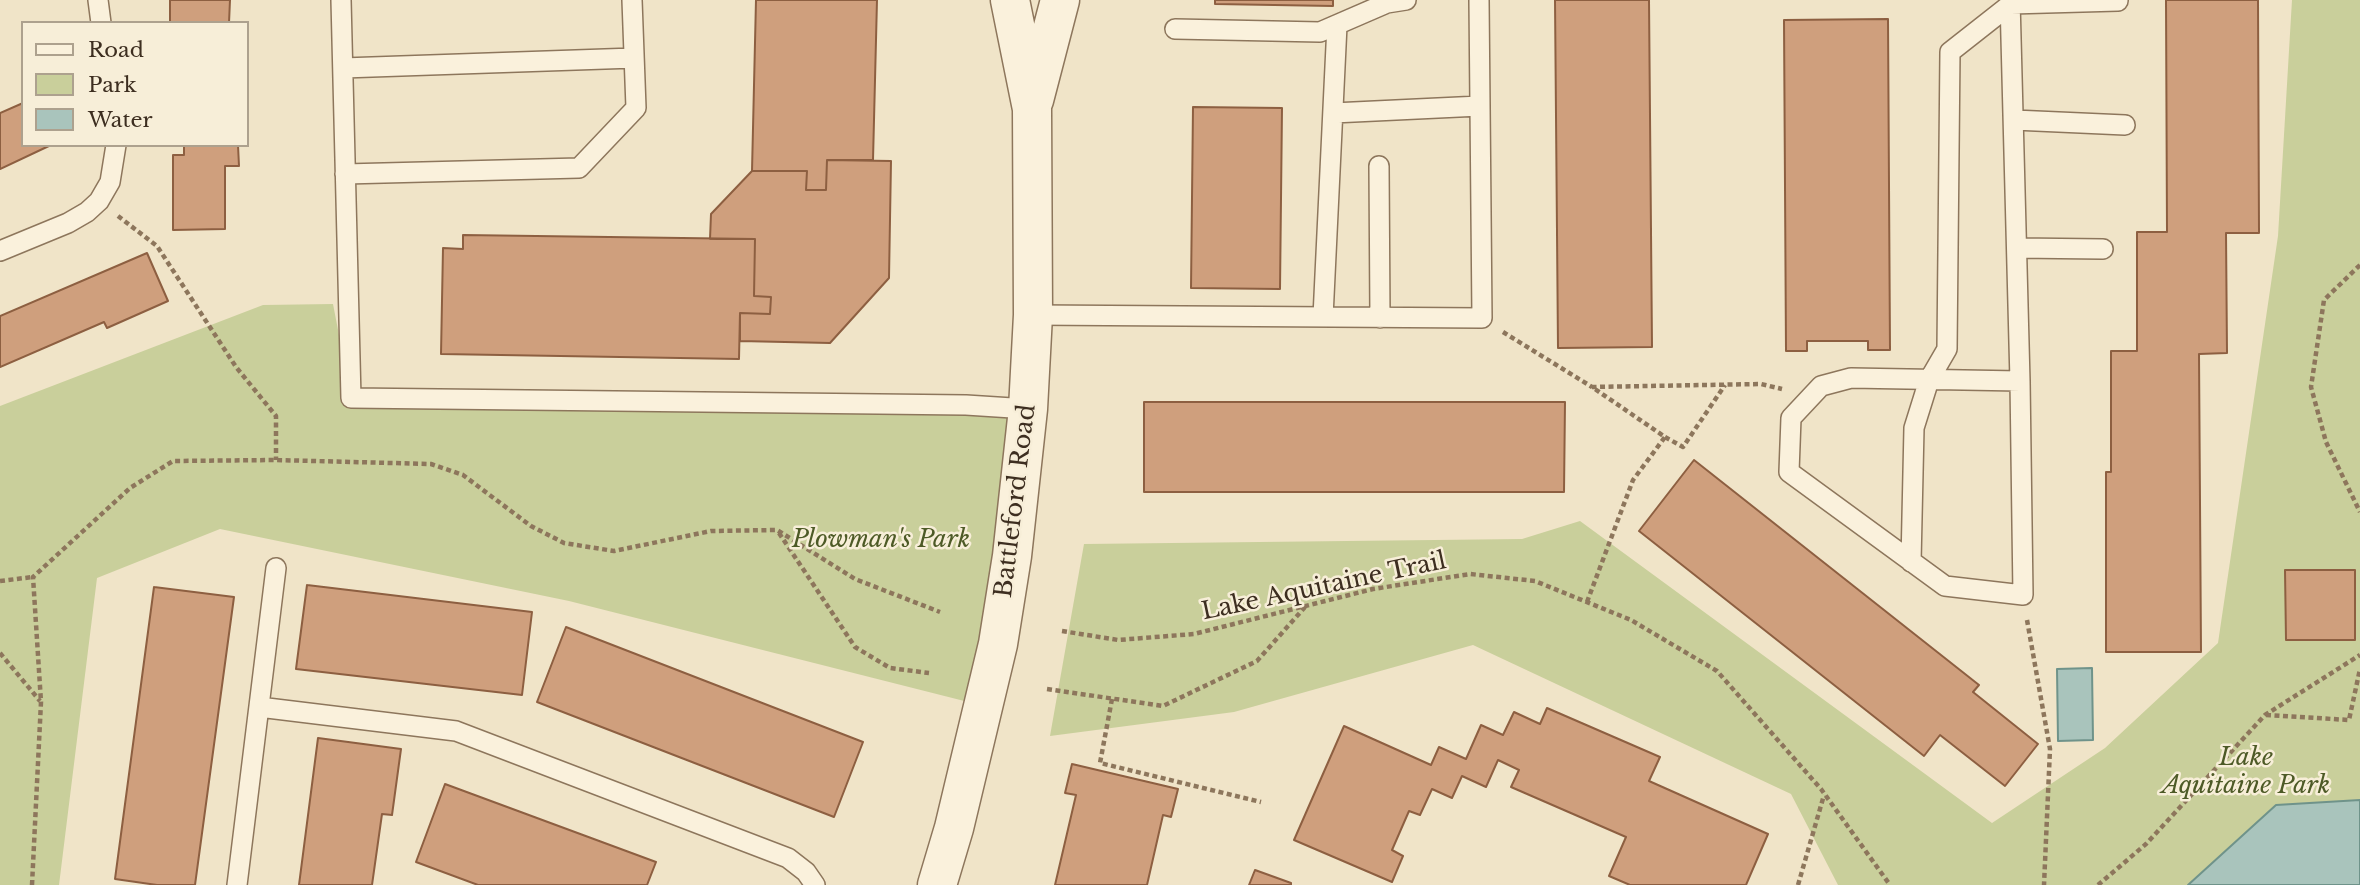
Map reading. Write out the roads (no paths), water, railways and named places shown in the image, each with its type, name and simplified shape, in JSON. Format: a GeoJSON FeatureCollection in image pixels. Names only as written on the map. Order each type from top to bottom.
{"type":"FeatureCollection","features":[{"type":"Feature","properties":{"kind":"street","name":"Battleford Road"},"geometry":{"type":"LineString","coordinates":[[937,885],[954,828],[998,644],[1012,556],[1028,409],[1033,315],[1032,109],[1010,0]]}},
{"type":"Feature","properties":{"kind":"street","name":"Battleford Road"},"geometry":{"type":"LineString","coordinates":[[1032,109],[1060,0]]}},
{"type":"Feature","properties":{"kind":"lane"},"geometry":{"type":"LineString","coordinates":[[98,0],[101,21]]}},
{"type":"Feature","properties":{"kind":"lane"},"geometry":{"type":"LineString","coordinates":[[341,0],[351,398],[966,405],[1028,409]]}},
{"type":"Feature","properties":{"kind":"lane"},"geometry":{"type":"LineString","coordinates":[[345,174],[579,168],[636,108],[632,0]]}},
{"type":"Feature","properties":{"kind":"lane"},"geometry":{"type":"LineString","coordinates":[[1175,29],[1320,32],[1387,3],[1406,0]]}},
{"type":"Feature","properties":{"kind":"lane"},"geometry":{"type":"LineString","coordinates":[[1033,315],[1482,318],[1479,0]]}},
{"type":"Feature","properties":{"kind":"lane"},"geometry":{"type":"LineString","coordinates":[[1911,562],[1914,428],[1929,380],[1947,349],[1950,52],[2010,2],[2118,1]]}},
{"type":"Feature","properties":{"kind":"lane"},"geometry":{"type":"LineString","coordinates":[[2010,2],[2020,381],[2022,595],[1945,586],[1790,472],[1791,418],[1821,386],[1851,378],[2020,381]]}},
{"type":"Feature","properties":{"kind":"lane"},"geometry":{"type":"LineString","coordinates":[[1323,317],[1337,25]]}},
{"type":"Feature","properties":{"kind":"lane"},"geometry":{"type":"LineString","coordinates":[[343,68],[634,58]]}},
{"type":"Feature","properties":{"kind":"lane"},"geometry":{"type":"LineString","coordinates":[[1333,113],[1480,106]]}},
{"type":"Feature","properties":{"kind":"lane"},"geometry":{"type":"LineString","coordinates":[[2014,120],[2125,125]]}},
{"type":"Feature","properties":{"kind":"lane"},"geometry":{"type":"LineString","coordinates":[[0,251],[68,223],[99,201],[110,182],[116,147]]}},
{"type":"Feature","properties":{"kind":"lane"},"geometry":{"type":"LineString","coordinates":[[1379,166],[1380,318]]}},
{"type":"Feature","properties":{"kind":"lane"},"geometry":{"type":"LineString","coordinates":[[2017,248],[2103,249]]}},
{"type":"Feature","properties":{"kind":"lane"},"geometry":{"type":"LineString","coordinates":[[237,885],[276,568]]}},
{"type":"Feature","properties":{"kind":"lane"},"geometry":{"type":"LineString","coordinates":[[259,707],[456,731],[788,858],[806,872],[815,885]]}},
{"type":"Feature","properties":{"kind":"water"},"geometry":{"type":"Polygon","coordinates":[[[2092,668],[2093,740],[2058,741],[2057,669],[2092,668]]]}},
{"type":"Feature","properties":{"kind":"water"},"geometry":{"type":"Polygon","coordinates":[[[2360,800],[2360,885],[2188,885],[2276,805],[2360,800]]]}},
{"type":"Feature","properties":{"kind":"park label","name":"Plowman's Park"},"geometry":{"type":"Point","coordinates":[881,540]}},
{"type":"Feature","properties":{"kind":"park label","name":"Lake Aquitaine Park"},"geometry":{"type":"Point","coordinates":[2246,772]}}]}
